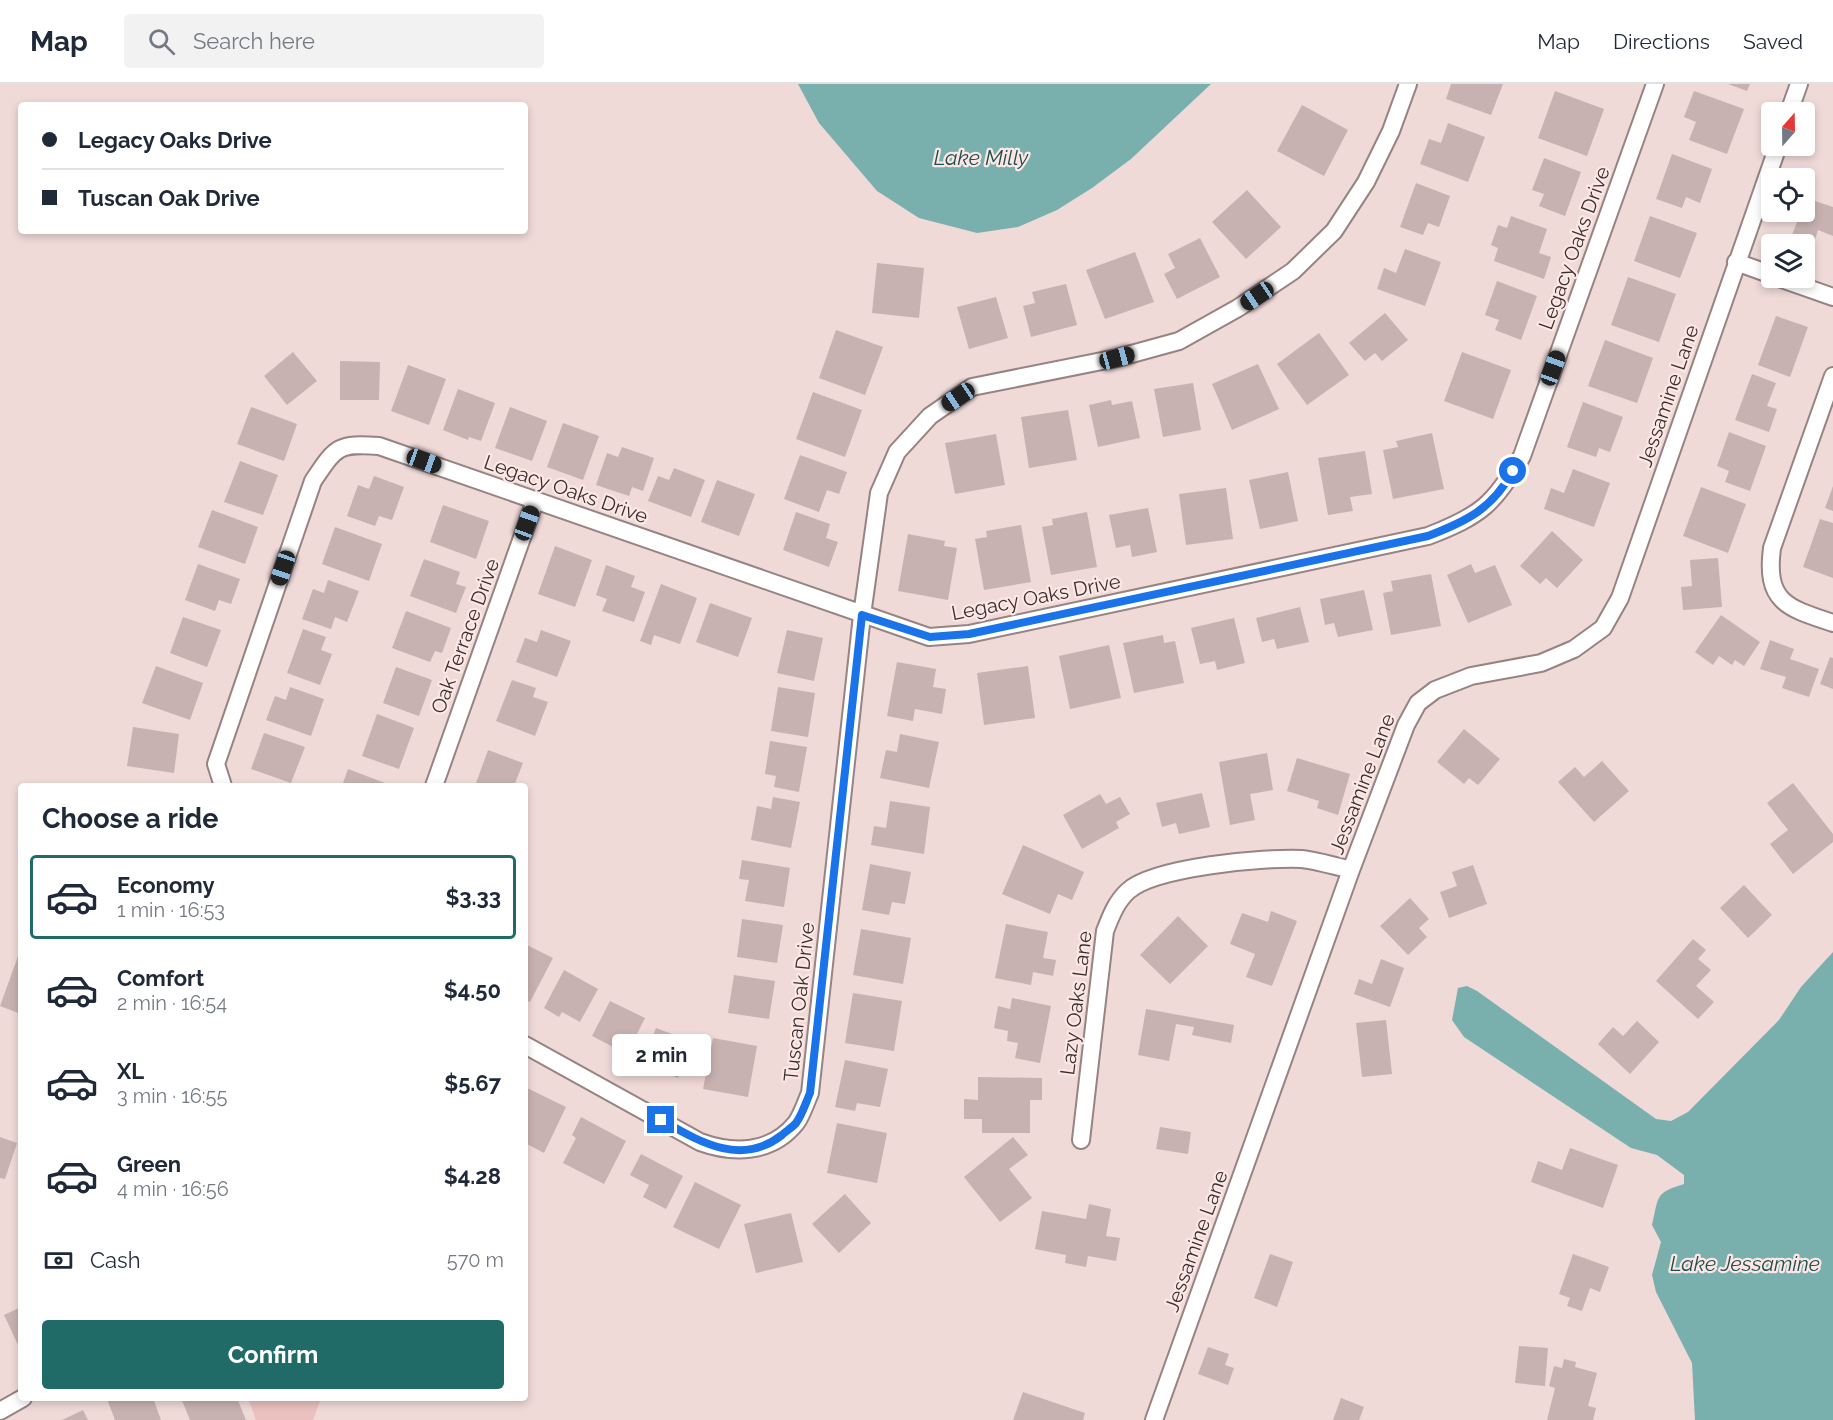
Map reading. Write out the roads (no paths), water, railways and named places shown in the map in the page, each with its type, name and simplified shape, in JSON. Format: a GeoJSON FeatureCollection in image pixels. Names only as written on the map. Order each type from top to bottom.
{"type":"FeatureCollection","features":[{"type":"Feature","properties":{"kind":"street","name":"Tuscan Oak Drive"},"geometry":{"type":"LineString","coordinates":[[528,1047],[700,1142],[722,1150],[746,1151],[773,1142],[796,1123],[810,1093],[862,615],[879,493],[897,452],[930,416],[972,387],[1117,358],[1179,341],[1238,308],[1293,271],[1334,231],[1366,182],[1391,130],[1408,84]]}},
{"type":"Feature","properties":{"kind":"street","name":"Legacy Oaks Drive"},"geometry":{"type":"LineString","coordinates":[[222,783],[216,764],[313,482],[331,455],[350,444],[379,446],[930,637],[969,634],[1428,536],[1463,523],[1489,505],[1504,487],[1522,456],[1655,84]]}},
{"type":"Feature","properties":{"kind":"street"},"geometry":{"type":"LineString","coordinates":[[1793,102],[1800,84]]}},
{"type":"Feature","properties":{"kind":"street","name":"Jessamine Lane"},"geometry":{"type":"LineString","coordinates":[[1154,1420],[1351,870],[1406,725],[1418,703],[1435,690],[1471,676],[1552,659],[1574,649],[1603,628],[1620,598],[1774,156]]}},
{"type":"Feature","properties":{"kind":"street"},"geometry":{"type":"LineString","coordinates":[[1736,262],[1761,271]]}},
{"type":"Feature","properties":{"kind":"street"},"geometry":{"type":"LineString","coordinates":[[1807,288],[1833,297]]}},
{"type":"Feature","properties":{"kind":"street"},"geometry":{"type":"LineString","coordinates":[[1833,376],[1772,548],[1769,575],[1783,602],[1800,612],[1833,623]]}},
{"type":"Feature","properties":{"kind":"street","name":"Oak Terrace Drive"},"geometry":{"type":"LineString","coordinates":[[435,783],[535,501]]}},
{"type":"Feature","properties":{"kind":"street","name":"Lazy Oaks Lane"},"geometry":{"type":"LineString","coordinates":[[1081,1140],[1105,931],[1114,908],[1129,890],[1157,877],[1254,859],[1304,859],[1351,870]]}},
{"type":"Feature","properties":{"kind":"street"},"geometry":{"type":"LineString","coordinates":[[0,1411],[18,1401]]}},
{"type":"Feature","properties":{"kind":"water","name":"Lake Milly"},"geometry":{"type":"Polygon","coordinates":[[[798,84],[1211,84],[1131,159],[1092,188],[1057,210],[1018,227],[977,233],[919,218],[877,191],[819,123],[798,84]]]}},
{"type":"Feature","properties":{"kind":"water","name":"Lake Jessamine"},"geometry":{"type":"Polygon","coordinates":[[[1833,952],[1833,1420],[1695,1420],[1692,1363],[1656,1292],[1652,1275],[1661,1242],[1652,1225],[1657,1202],[1667,1190],[1684,1184],[1684,1175],[1657,1155],[1631,1148],[1464,1037],[1452,1020],[1458,988],[1467,986],[1477,991],[1656,1119],[1671,1121],[1688,1112],[1779,1020],[1801,987],[1833,952]]]}}]}
